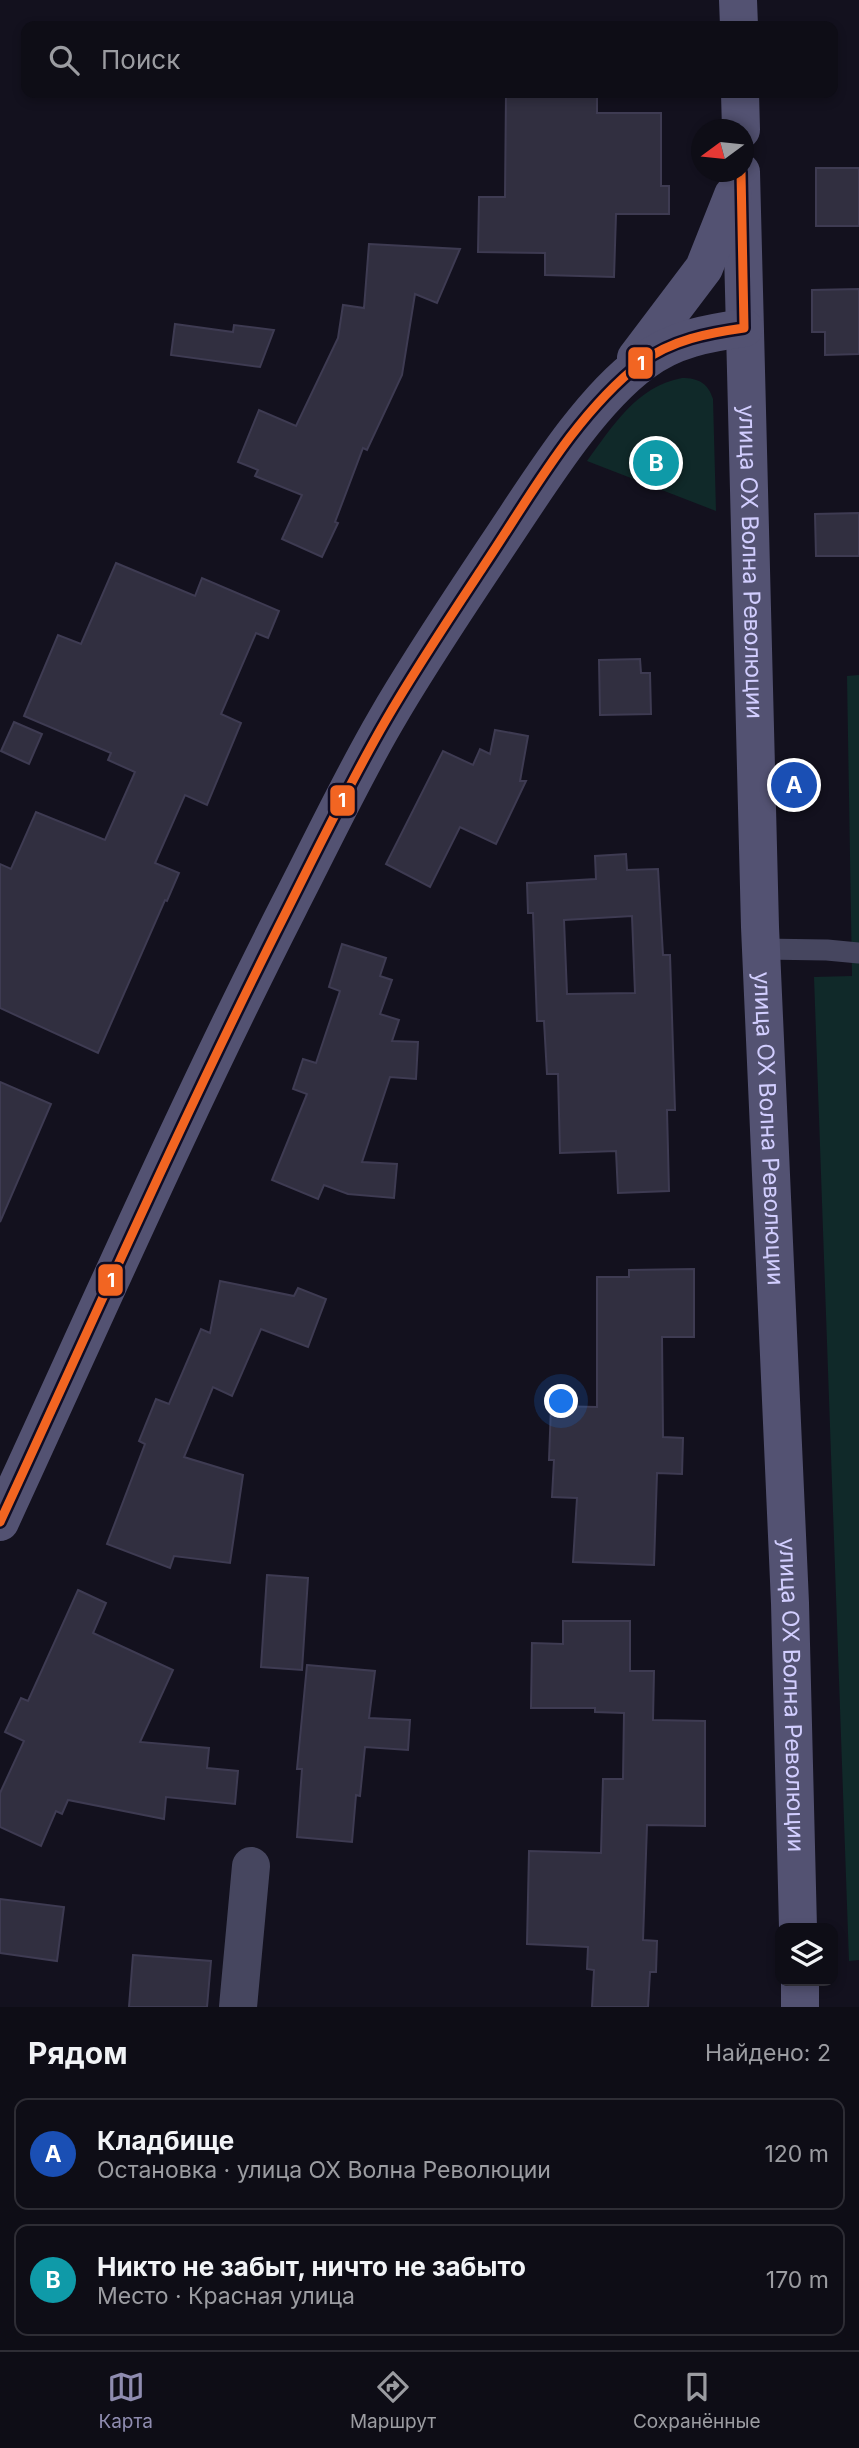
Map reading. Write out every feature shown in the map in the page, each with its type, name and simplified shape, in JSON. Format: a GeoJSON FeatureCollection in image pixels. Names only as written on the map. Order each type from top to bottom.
{"type":"FeatureCollection","features":[{"type":"Feature","properties":{"kind":"main road"},"geometry":{"type":"LineString","coordinates":[[738,0],[739,21]]}},
{"type":"Feature","properties":{"kind":"main road"},"geometry":{"type":"LineString","coordinates":[[740,98],[741,119]]}},
{"type":"Feature","properties":{"kind":"main road"},"geometry":{"type":"LineString","coordinates":[[0,1522],[246,991],[359,769],[419,666],[546,473],[704,268],[737,182]]}},
{"type":"Feature","properties":{"kind":"main road","name":"улица ОХ Волна Революции"},"geometry":{"type":"LineString","coordinates":[[741,182],[762,949],[790,1603],[798,1923]]}},
{"type":"Feature","properties":{"kind":"main road"},"geometry":{"type":"LineString","coordinates":[[604,399],[627,374],[660,350],[696,336],[744,328]]}},
{"type":"Feature","properties":{"kind":"main road"},"geometry":{"type":"LineString","coordinates":[[800,1986],[800,2007]]}},
{"type":"Feature","properties":{"kind":"street"},"geometry":{"type":"LineString","coordinates":[[238,2007],[251,1866]]}},
{"type":"Feature","properties":{"kind":"lane"},"geometry":{"type":"LineString","coordinates":[[762,949],[859,953]]}},
{"type":"Feature","properties":{"kind":"green space"},"geometry":{"type":"Polygon","coordinates":[[[682,378],[702,382],[713,399],[716,511],[587,461],[616,422],[639,399],[666,382],[682,378]]]}},
{"type":"Feature","properties":{"kind":"green space"},"geometry":{"type":"Polygon","coordinates":[[[859,675],[859,1960],[849,1961],[814,977],[852,976],[847,676],[859,675]]]}},
{"type":"Feature","properties":{"kind":"building"},"geometry":{"type":"Polygon","coordinates":[[[506,98],[597,98],[597,113],[661,113],[661,186],[669,186],[669,214],[616,214],[614,277],[545,275],[545,253],[478,252],[479,197],[505,197],[506,98]]]}},
{"type":"Feature","properties":{"kind":"building"},"geometry":{"type":"Polygon","coordinates":[[[816,168],[859,168],[859,226],[816,226],[816,168]]]}},
{"type":"Feature","properties":{"kind":"building"},"geometry":{"type":"Polygon","coordinates":[[[369,244],[460,249],[437,303],[415,294],[402,375],[367,450],[363,448],[335,522],[338,523],[322,557],[282,539],[302,495],[255,476],[258,470],[238,462],[259,410],[296,426],[338,338],[343,305],[364,308],[369,244]]]}},
{"type":"Feature","properties":{"kind":"building"},"geometry":{"type":"Polygon","coordinates":[[[859,289],[859,354],[825,355],[825,332],[812,332],[812,290],[859,289]]]}},
{"type":"Feature","properties":{"kind":"building"},"geometry":{"type":"Polygon","coordinates":[[[175,324],[233,332],[234,325],[274,330],[260,367],[171,355],[175,324]]]}},
{"type":"Feature","properties":{"kind":"building"},"geometry":{"type":"Polygon","coordinates":[[[859,513],[859,556],[816,556],[815,514],[859,513]]]}},
{"type":"Feature","properties":{"kind":"building"},"geometry":{"type":"Polygon","coordinates":[[[116,563],[195,596],[202,578],[279,611],[268,638],[256,633],[221,714],[241,723],[207,805],[185,795],[155,863],[179,873],[98,1053],[0,1008],[0,864],[11,869],[36,812],[105,840],[135,772],[108,760],[111,753],[24,716],[58,635],[81,644],[116,563]]]}},
{"type":"Feature","properties":{"kind":"building"},"geometry":{"type":"Polygon","coordinates":[[[640,659],[641,673],[650,673],[651,714],[600,715],[599,660],[640,659]]]}},
{"type":"Feature","properties":{"kind":"building"},"geometry":{"type":"Polygon","coordinates":[[[14,722],[42,734],[29,764],[1,751],[14,722]]]}},
{"type":"Feature","properties":{"kind":"building"},"geometry":{"type":"Polygon","coordinates":[[[495,730],[528,736],[520,781],[526,781],[496,844],[460,827],[430,887],[386,864],[443,751],[473,765],[480,749],[490,754],[495,730]]]}},
{"type":"Feature","properties":{"kind":"building"},"geometry":{"type":"Polygon","coordinates":[[[626,854],[627,870],[658,869],[663,955],[670,955],[675,1110],[667,1110],[669,1191],[618,1193],[616,1151],[560,1153],[558,1074],[547,1074],[544,1021],[537,1021],[533,913],[528,913],[527,883],[596,879],[595,856],[626,854]],[[632,916],[564,920],[567,994],[635,993],[632,916]]]}},
{"type":"Feature","properties":{"kind":"building"},"geometry":{"type":"Polygon","coordinates":[[[342,944],[386,958],[380,976],[392,980],[380,1014],[399,1020],[392,1041],[418,1042],[416,1079],[390,1077],[362,1162],[397,1164],[394,1198],[348,1194],[324,1185],[318,1199],[272,1180],[307,1094],[293,1089],[303,1059],[316,1063],[340,991],[329,987],[342,944]]]}},
{"type":"Feature","properties":{"kind":"building"},"geometry":{"type":"Polygon","coordinates":[[[0,1082],[51,1104],[0,1222],[0,1082]]]}},
{"type":"Feature","properties":{"kind":"building"},"geometry":{"type":"Polygon","coordinates":[[[694,1269],[694,1337],[662,1337],[663,1437],[683,1438],[682,1474],[657,1473],[654,1565],[573,1562],[577,1498],[552,1497],[554,1460],[549,1460],[551,1406],[597,1407],[597,1277],[629,1277],[629,1270],[694,1269]]]}},
{"type":"Feature","properties":{"kind":"building"},"geometry":{"type":"Polygon","coordinates":[[[220,1281],[294,1296],[298,1288],[326,1299],[308,1347],[261,1329],[232,1396],[213,1387],[184,1457],[243,1475],[230,1563],[174,1556],[170,1568],[107,1544],[145,1444],[139,1441],[156,1399],[169,1404],[201,1329],[210,1333],[220,1281]]]}},
{"type":"Feature","properties":{"kind":"building"},"geometry":{"type":"Polygon","coordinates":[[[267,1575],[308,1578],[302,1670],[261,1667],[267,1575]]]}},
{"type":"Feature","properties":{"kind":"building"},"geometry":{"type":"Polygon","coordinates":[[[78,1590],[106,1603],[93,1633],[173,1670],[140,1742],[209,1748],[207,1768],[238,1771],[235,1804],[166,1797],[164,1819],[68,1800],[62,1814],[56,1811],[41,1846],[0,1827],[0,1793],[24,1741],[5,1732],[21,1698],[28,1701],[78,1590]]]}},
{"type":"Feature","properties":{"kind":"building"},"geometry":{"type":"Polygon","coordinates":[[[563,1621],[630,1621],[630,1671],[654,1671],[653,1720],[705,1721],[705,1826],[647,1825],[643,1940],[657,1941],[656,1972],[650,1972],[648,2007],[592,2007],[594,1970],[587,1969],[588,1947],[527,1944],[529,1851],[601,1853],[603,1779],[623,1779],[624,1713],[595,1712],[595,1708],[531,1708],[532,1643],[563,1644],[563,1621]]]}},
{"type":"Feature","properties":{"kind":"building"},"geometry":{"type":"Polygon","coordinates":[[[307,1665],[375,1671],[369,1718],[410,1720],[408,1750],[365,1747],[360,1796],[356,1795],[352,1842],[297,1837],[302,1769],[297,1769],[307,1665]]]}},
{"type":"Feature","properties":{"kind":"building"},"geometry":{"type":"Polygon","coordinates":[[[0,1899],[64,1907],[57,1961],[0,1953],[0,1899]]]}},
{"type":"Feature","properties":{"kind":"building"},"geometry":{"type":"Polygon","coordinates":[[[133,1955],[211,1961],[207,2007],[129,2007],[133,1955]]]}},
{"type":"Feature","properties":{"kind":"transit line","name":"1"},"geometry":{"type":"LineString","coordinates":[[0,1522],[240,1005],[357,772],[421,662],[555,458],[574,432],[618,383],[642,362],[666,348],[704,335],[744,328],[741,182]]}},
{"type":"Feature","properties":{"kind":"place","name":"Никто не забыт, ничто не забыто"},"geometry":{"type":"Point","coordinates":[656,463]}},
{"type":"Feature","properties":{"kind":"place","name":"Кладбище"},"geometry":{"type":"Point","coordinates":[794,785]}}]}
